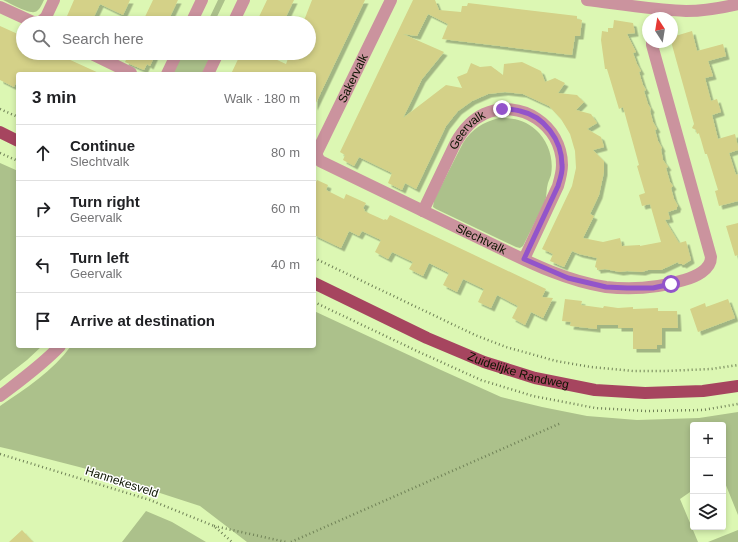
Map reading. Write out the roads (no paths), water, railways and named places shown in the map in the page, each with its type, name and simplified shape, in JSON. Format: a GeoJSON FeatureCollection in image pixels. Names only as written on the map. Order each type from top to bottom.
{"type":"FeatureCollection","features":[{"type":"Feature","properties":{"kind":"main road"},"geometry":{"type":"LineString","coordinates":[[0,132],[16,140]]}},
{"type":"Feature","properties":{"kind":"main road","name":"Zuidelijke Randweg"},"geometry":{"type":"LineString","coordinates":[[316,284],[427,338],[484,362],[535,378],[595,390],[644,393],[703,392],[738,386]]}},
{"type":"Feature","properties":{"kind":"street"},"geometry":{"type":"LineString","coordinates":[[46,16],[54,0]]}},
{"type":"Feature","properties":{"kind":"street"},"geometry":{"type":"LineString","coordinates":[[194,16],[202,0]]}},
{"type":"Feature","properties":{"kind":"street"},"geometry":{"type":"LineString","coordinates":[[236,16],[244,0]]}},
{"type":"Feature","properties":{"kind":"street","name":"Sakervalk"},"geometry":{"type":"LineString","coordinates":[[316,157],[317,152],[390,0]]}},
{"type":"Feature","properties":{"kind":"street"},"geometry":{"type":"LineString","coordinates":[[586,0],[650,12]]}},
{"type":"Feature","properties":{"kind":"street"},"geometry":{"type":"LineString","coordinates":[[671,12],[722,8],[738,4]]}},
{"type":"Feature","properties":{"kind":"street"},"geometry":{"type":"LineString","coordinates":[[0,7],[20,16]]}},
{"type":"Feature","properties":{"kind":"street","name":"Slechtvalk"},"geometry":{"type":"LineString","coordinates":[[316,157],[320,161],[423,211],[524,259],[568,278],[606,287],[627,288],[653,288],[690,279],[709,267],[711,257],[653,48]]}},
{"type":"Feature","properties":{"kind":"street"},"geometry":{"type":"LineString","coordinates":[[104,60],[129,72]]}},
{"type":"Feature","properties":{"kind":"street"},"geometry":{"type":"LineString","coordinates":[[168,72],[174,60]]}},
{"type":"Feature","properties":{"kind":"street"},"geometry":{"type":"LineString","coordinates":[[209,72],[215,60]]}},
{"type":"Feature","properties":{"kind":"street","name":"Geervalk"},"geometry":{"type":"LineString","coordinates":[[423,211],[456,142],[467,126],[483,114],[502,109],[511,109],[530,114],[547,127],[554,135],[560,150],[562,165],[558,186],[524,259]]}},
{"type":"Feature","properties":{"kind":"street"},"geometry":{"type":"LineString","coordinates":[[0,396],[37,367],[58,348]]}}]}
